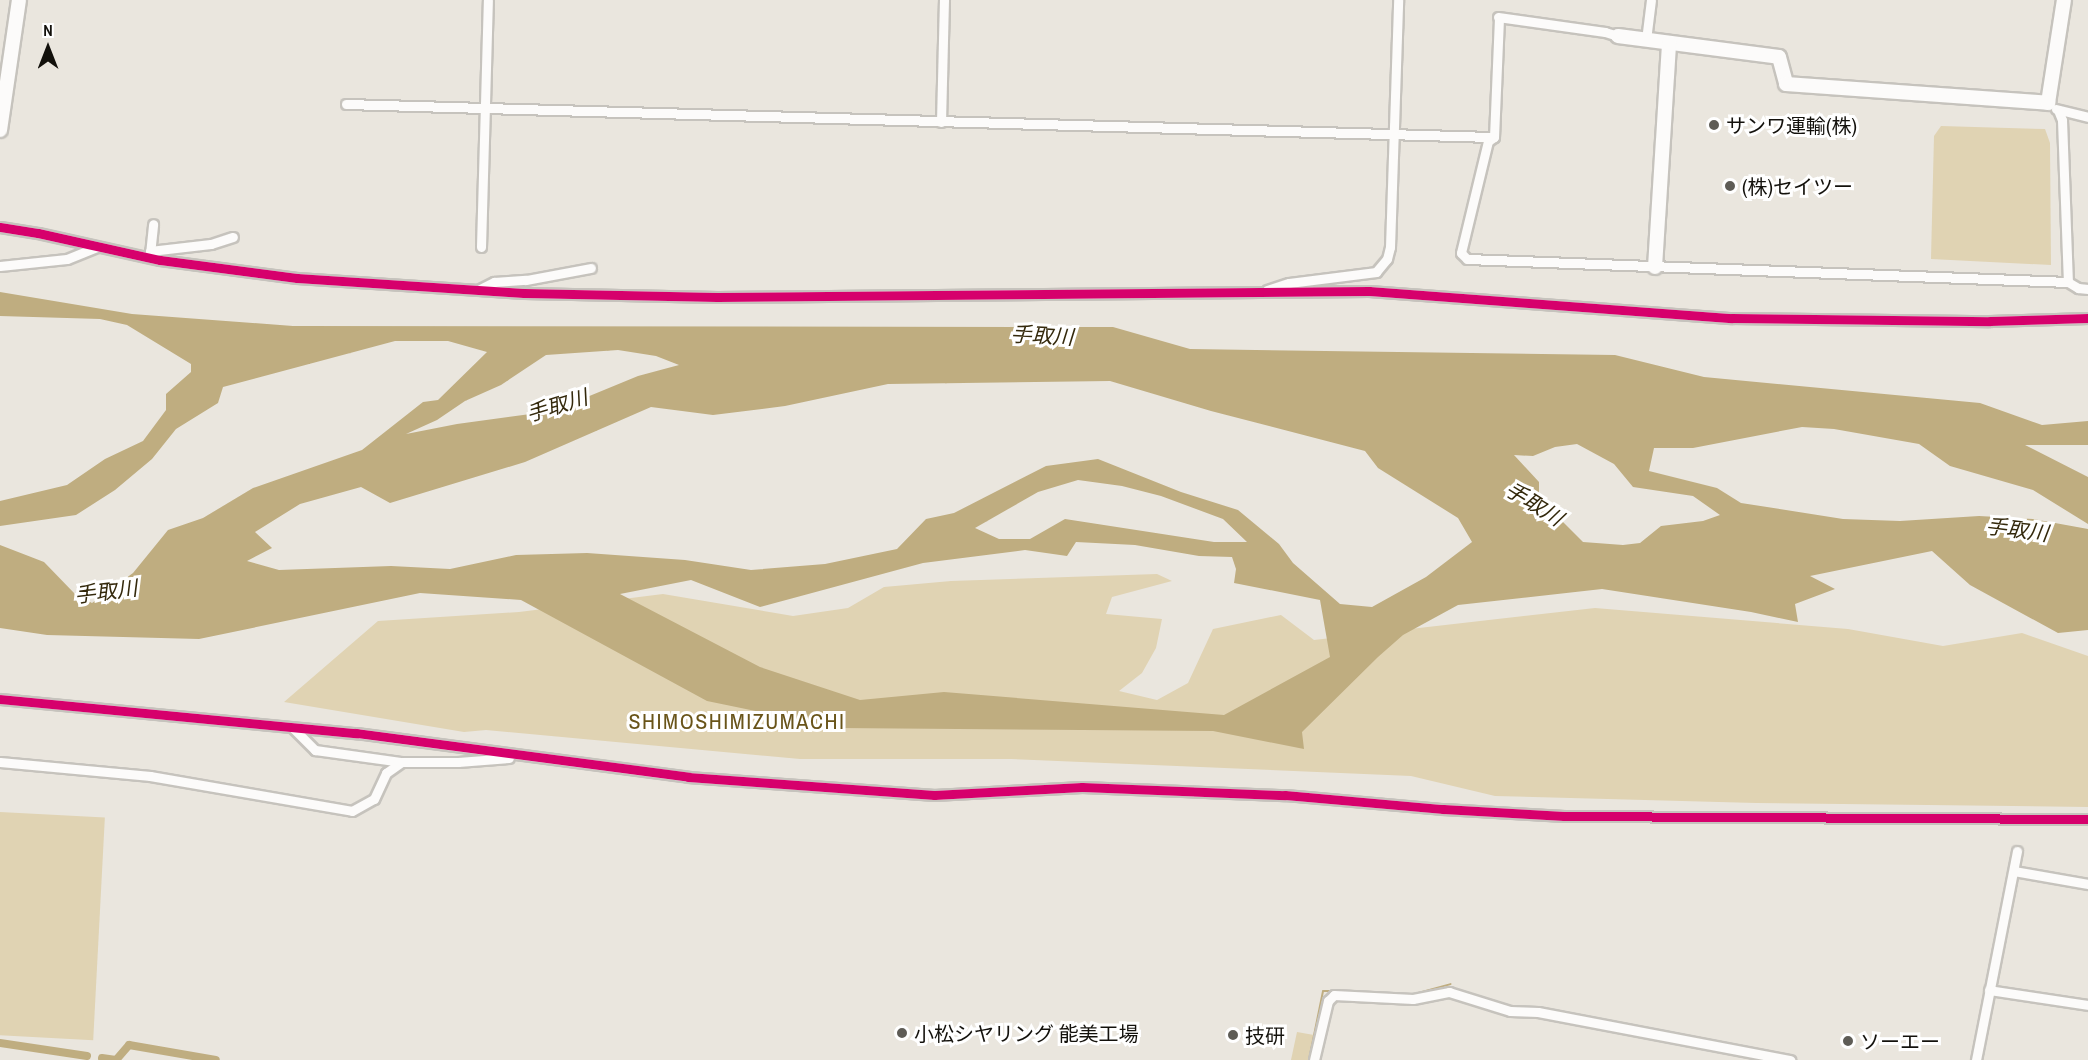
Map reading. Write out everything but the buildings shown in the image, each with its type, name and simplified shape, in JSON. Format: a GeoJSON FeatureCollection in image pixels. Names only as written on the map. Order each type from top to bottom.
{"type":"FeatureCollection","features":[{"type":"Feature","properties":{"kind":"street"},"geometry":{"type":"LineString","coordinates":[[0,130],[19,0]]}},
{"type":"Feature","properties":{"kind":"street"},"geometry":{"type":"LineString","coordinates":[[481,247],[488,0]]}},
{"type":"Feature","properties":{"kind":"street"},"geometry":{"type":"LineString","coordinates":[[941,122],[944,0]]}},
{"type":"Feature","properties":{"kind":"street"},"geometry":{"type":"LineString","coordinates":[[1262,292],[1289,283],[1376,272],[1383,266],[1390,247],[1398,0]]}},
{"type":"Feature","properties":{"kind":"street"},"geometry":{"type":"LineString","coordinates":[[1646,40],[1651,0]]}},
{"type":"Feature","properties":{"kind":"street"},"geometry":{"type":"LineString","coordinates":[[2064,0],[2053,106],[2062,120],[2068,282]]}},
{"type":"Feature","properties":{"kind":"street"},"geometry":{"type":"LineString","coordinates":[[1494,137],[1498,17],[1646,40],[1779,57],[1786,84],[2053,106],[2088,117]]}},
{"type":"Feature","properties":{"kind":"street"},"geometry":{"type":"LineString","coordinates":[[1654,267],[1670,43]]}},
{"type":"Feature","properties":{"kind":"street"},"geometry":{"type":"LineString","coordinates":[[346,104],[1494,137]]}},
{"type":"Feature","properties":{"kind":"street"},"geometry":{"type":"LineString","coordinates":[[1494,137],[1488,141],[1461,253],[1467,260],[2068,282],[2078,288],[2088,289]]}},
{"type":"Feature","properties":{"kind":"street"},"geometry":{"type":"LineString","coordinates":[[150,254],[153,224]]}},
{"type":"Feature","properties":{"kind":"street"},"geometry":{"type":"LineString","coordinates":[[0,228],[297,278],[478,290],[717,297],[1369,291],[1732,318],[1990,321],[2088,318]]}},
{"type":"Feature","properties":{"kind":"street"},"geometry":{"type":"LineString","coordinates":[[150,254],[211,244],[233,237]]}},
{"type":"Feature","properties":{"kind":"street"},"geometry":{"type":"LineString","coordinates":[[0,266],[67,259],[97,246]]}},
{"type":"Feature","properties":{"kind":"street"},"geometry":{"type":"LineString","coordinates":[[478,290],[494,282],[526,280],[591,268]]}},
{"type":"Feature","properties":{"kind":"street"},"geometry":{"type":"LineString","coordinates":[[0,699],[292,727],[688,777],[934,795],[1083,787],[1285,795],[1443,809],[1564,816],[2088,819]]}},
{"type":"Feature","properties":{"kind":"street"},"geometry":{"type":"LineString","coordinates":[[292,727],[315,750],[402,762],[458,762],[526,756]]}},
{"type":"Feature","properties":{"kind":"street"},"geometry":{"type":"LineString","coordinates":[[0,762],[150,776],[352,811],[374,799],[386,773],[402,762]]}},
{"type":"Feature","properties":{"kind":"street"},"geometry":{"type":"LineString","coordinates":[[1976,1060],[2018,851]]}},
{"type":"Feature","properties":{"kind":"street"},"geometry":{"type":"LineString","coordinates":[[2014,871],[2088,884]]}},
{"type":"Feature","properties":{"kind":"street"},"geometry":{"type":"LineString","coordinates":[[1989,990],[2088,1005]]}},
{"type":"Feature","properties":{"kind":"street"},"geometry":{"type":"LineString","coordinates":[[1314,1060],[1328,1001],[1334,995],[1413,999],[1449,992],[1510,1011],[1538,1012],[1790,1060]]}},
{"type":"Feature","properties":{"kind":"shaded area"},"geometry":{"type":"Polygon","coordinates":[[[1941,126],[2045,129],[2050,143],[2051,265],[1931,259],[1934,136],[1941,126]]]}},
{"type":"Feature","properties":{"kind":"shaded area"},"geometry":{"type":"Polygon","coordinates":[[[1157,574],[1172,581],[1112,597],[1106,614],[1162,619],[1156,648],[1142,673],[1119,691],[1157,700],[1188,683],[1213,629],[1281,615],[1314,640],[1595,608],[1848,629],[1943,646],[2022,633],[2088,656],[2088,807],[1756,803],[1495,796],[1411,776],[1011,759],[800,759],[486,730],[464,732],[284,702],[378,621],[519,612],[663,594],[793,616],[848,608],[884,587],[951,581],[1157,574]]]}},
{"type":"Feature","properties":{"kind":"shaded area"},"geometry":{"type":"Polygon","coordinates":[[[0,812],[105,817],[93,1040],[0,1035],[0,812]]]}},
{"type":"Feature","properties":{"kind":"shaded area"},"geometry":{"type":"Polygon","coordinates":[[[1297,1032],[1314,1035],[1309,1060],[1291,1060],[1297,1032]]]}},
{"type":"Feature","properties":{"kind":"water","name":"手取川"},"geometry":{"type":"Polygon","coordinates":[[[0,292],[132,314],[293,326],[1113,327],[1190,349],[1615,355],[1704,377],[1980,403],[2042,425],[2088,421],[2088,445],[2025,445],[2088,477],[2088,524],[2033,490],[1950,466],[1919,444],[1834,429],[1802,427],[1693,448],[1654,448],[1649,471],[1717,488],[1741,503],[1843,519],[1900,521],[1979,516],[2033,519],[2088,529],[2088,630],[2058,633],[1970,585],[1932,551],[1810,576],[1835,589],[1795,604],[1798,622],[1751,612],[1602,589],[1458,605],[1403,635],[1378,657],[1302,732],[1304,749],[1213,731],[838,728],[707,701],[521,600],[420,593],[199,639],[47,635],[0,628],[0,545],[44,562],[75,594],[92,603],[133,573],[168,530],[203,518],[253,488],[362,450],[423,402],[438,400],[487,352],[448,341],[395,341],[223,387],[218,403],[176,429],[152,459],[115,490],[76,515],[0,526],[0,501],[67,485],[105,459],[143,441],[166,410],[166,394],[191,372],[191,364],[127,325],[100,319],[0,316],[0,292]],[[618,350],[546,355],[501,385],[465,401],[437,420],[406,434],[457,424],[553,411],[638,376],[679,365],[656,356],[618,350]],[[1110,381],[888,384],[785,406],[713,415],[651,407],[525,462],[390,503],[361,487],[300,504],[255,532],[272,548],[247,561],[279,570],[391,566],[450,569],[516,555],[587,553],[685,560],[751,570],[825,564],[897,549],[926,519],[954,513],[1046,466],[1098,459],[1181,492],[1238,510],[1279,544],[1293,563],[1340,604],[1372,607],[1426,577],[1472,542],[1458,518],[1378,468],[1365,451],[1211,411],[1110,381]],[[1577,444],[1555,447],[1533,456],[1514,455],[1539,482],[1539,498],[1583,542],[1623,545],[1640,543],[1661,526],[1703,521],[1720,515],[1693,496],[1633,487],[1614,464],[1577,444]],[[1078,480],[1038,492],[975,528],[999,539],[1030,539],[1065,519],[1214,542],[1247,542],[1223,519],[1161,496],[1122,486],[1078,480]],[[1076,542],[1067,556],[1025,550],[923,563],[760,607],[691,580],[620,594],[760,667],[860,700],[944,692],[1224,715],[1330,657],[1320,600],[1234,583],[1236,569],[1232,557],[1199,556],[1135,545],[1076,542]]]}},
{"type":"Feature","properties":{"kind":"waterway"},"geometry":{"type":"LineString","coordinates":[[1411,995],[1451,984]]}},
{"type":"Feature","properties":{"kind":"waterway"},"geometry":{"type":"LineString","coordinates":[[1309,1060],[1323,991],[1333,991]]}},
{"type":"Feature","properties":{"kind":"waterway"},"geometry":{"type":"LineString","coordinates":[[0,1043],[87,1056]]}},
{"type":"Feature","properties":{"kind":"waterway"},"geometry":{"type":"LineString","coordinates":[[102,1058],[116,1060],[129,1045],[216,1060]]}},
{"type":"Feature","properties":{"kind":"waterway"},"geometry":{"type":"LineString","coordinates":[[1711,1050],[1759,1060]]}},
{"type":"Feature","properties":{"kind":"cycle path"},"geometry":{"type":"LineString","coordinates":[[0,227],[160,260],[297,278],[524,293],[717,297],[1369,291],[1732,318],[1990,321],[2088,318]]}},
{"type":"Feature","properties":{"kind":"cycle path"},"geometry":{"type":"LineString","coordinates":[[0,699],[356,733],[688,777],[934,795],[1082,787],[1285,795],[1443,809],[1564,816],[2088,819]]}},
{"type":"Feature","properties":{"kind":"place","name":"サンワ運輸(株)"},"geometry":{"type":"Point","coordinates":[1714,125]}},
{"type":"Feature","properties":{"kind":"place","name":"(株)セイツー"},"geometry":{"type":"Point","coordinates":[1730,186]}},
{"type":"Feature","properties":{"kind":"place","name":"小松シヤリング 能美工場"},"geometry":{"type":"Point","coordinates":[902,1033]}},
{"type":"Feature","properties":{"kind":"place","name":"技研"},"geometry":{"type":"Point","coordinates":[1233,1035]}},
{"type":"Feature","properties":{"kind":"place","name":"ソーエー"},"geometry":{"type":"Point","coordinates":[1848,1041]}},
{"type":"Feature","properties":{"kind":"district","name":"SHIMOSHIMIZUMACHI"},"geometry":{"type":"Point","coordinates":[737,722]}}]}
